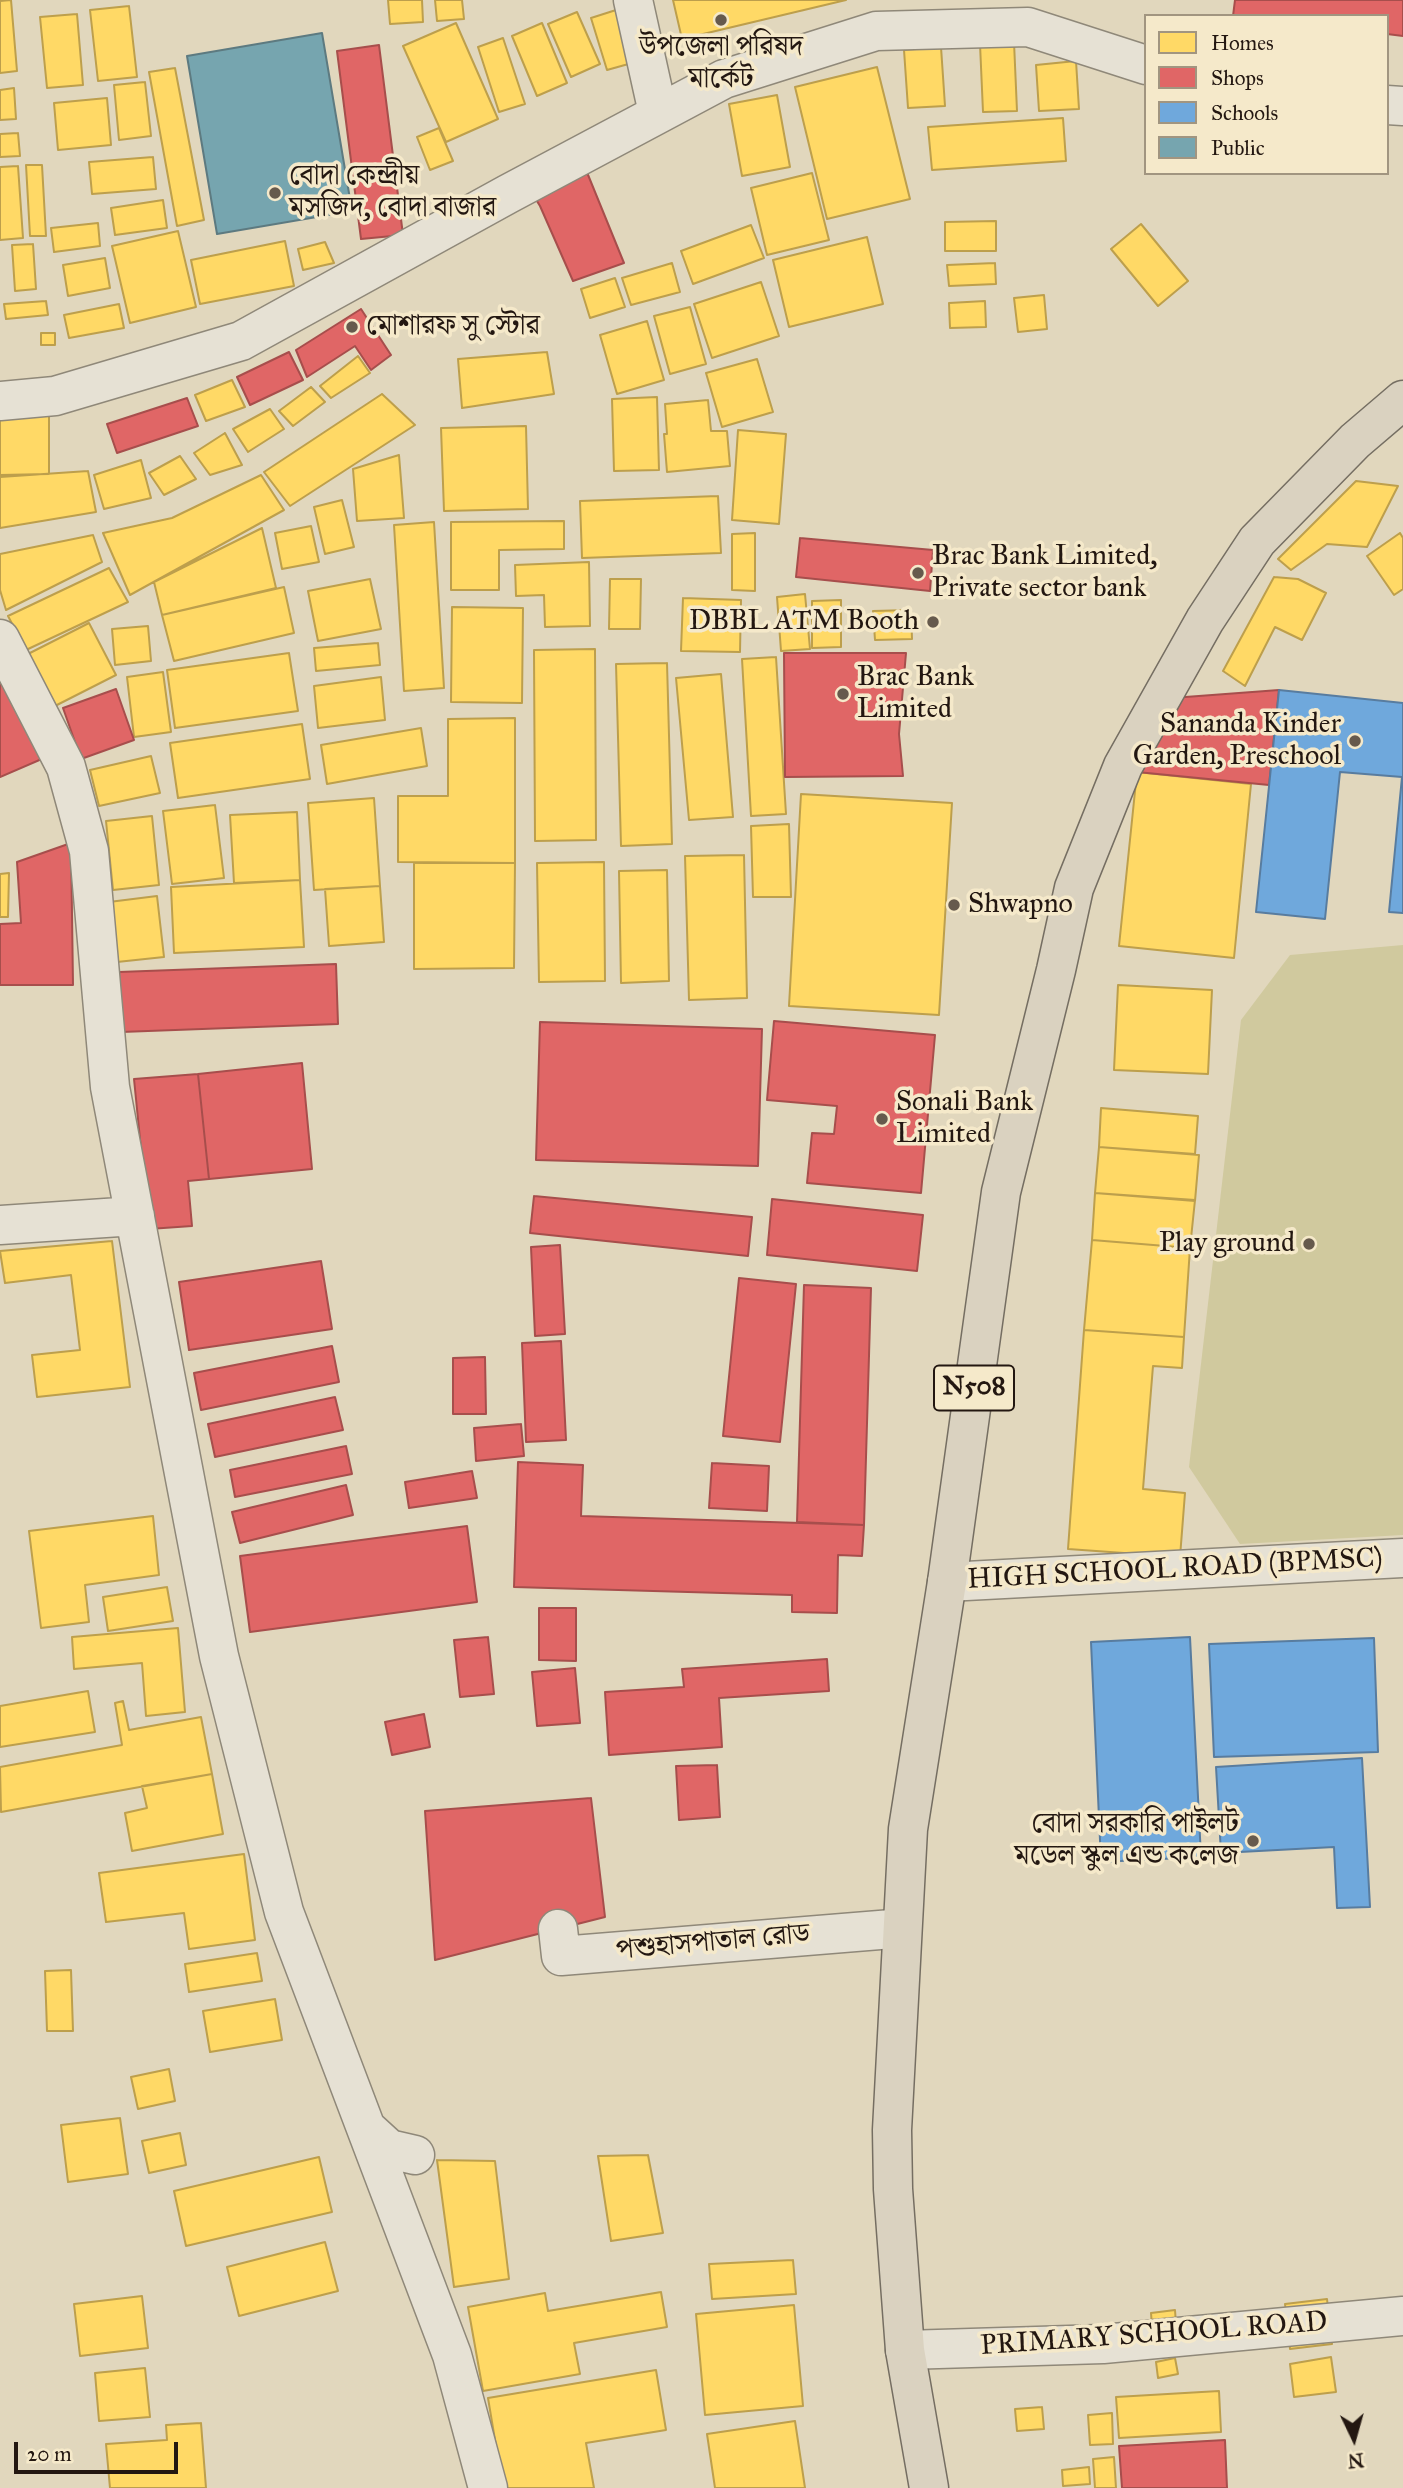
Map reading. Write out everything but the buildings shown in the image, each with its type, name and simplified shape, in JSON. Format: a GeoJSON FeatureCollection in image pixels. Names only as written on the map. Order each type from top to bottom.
{"type":"FeatureCollection","features":[{"type":"Feature","properties":{"kind":"highway","name":"N508"},"geometry":{"type":"LineString","coordinates":[[929,2488],[905,2350],[893,2189],[892,2130],[908,1829],[947,1582],[1001,1192],[1074,888],[1123,766],[1205,620],[1257,541],[1355,441],[1403,400]]}},
{"type":"Feature","properties":{"kind":"street"},"geometry":{"type":"LineString","coordinates":[[633,0],[658,113]]}},
{"type":"Feature","properties":{"kind":"street"},"geometry":{"type":"LineString","coordinates":[[0,401],[55,396],[241,341],[724,79],[876,31],[1028,27],[1144,64]]}},
{"type":"Feature","properties":{"kind":"street"},"geometry":{"type":"LineString","coordinates":[[0,639],[66,767],[89,851],[110,1087],[219,1656],[284,1912],[452,2356],[488,2488]]}},
{"type":"Feature","properties":{"kind":"street"},"geometry":{"type":"LineString","coordinates":[[0,1225],[135,1216]]}},
{"type":"Feature","properties":{"kind":"street","name":"HIGH SCHOOL ROAD (BPMSC)"},"geometry":{"type":"LineString","coordinates":[[947,1582],[1403,1558]]}},
{"type":"Feature","properties":{"kind":"street","name":"পশুহাসপাতাল রোড"},"geometry":{"type":"LineString","coordinates":[[558,1929],[561,1956],[892,1929]]}},
{"type":"Feature","properties":{"kind":"street"},"geometry":{"type":"LineString","coordinates":[[366,2128],[389,2148],[415,2155]]}},
{"type":"Feature","properties":{"kind":"street","name":"PRIMARY SCHOOL ROAD"},"geometry":{"type":"LineString","coordinates":[[905,2350],[1103,2344],[1403,2316]]}},
{"type":"Feature","properties":{"kind":"shaded area","name":"Play ground"},"geometry":{"type":"Polygon","coordinates":[[[1403,945],[1403,1535],[1240,1544],[1189,1467],[1241,1020],[1290,955],[1403,945]]]}},
{"type":"Feature","properties":{"kind":"place","name":"উপজেলা পরিষদ মার্কেট"},"geometry":{"type":"Point","coordinates":[721,20]}},
{"type":"Feature","properties":{"kind":"place","name":"বোদা কেন্দ্রীয় মসজিদ, বোদা বাজার"},"geometry":{"type":"Point","coordinates":[275,193]}},
{"type":"Feature","properties":{"kind":"place","name":"মোশারফ সু স্টোর"},"geometry":{"type":"Point","coordinates":[352,327]}},
{"type":"Feature","properties":{"kind":"place","name":"Brac Bank Limited, Private sector bank"},"geometry":{"type":"Point","coordinates":[918,573]}},
{"type":"Feature","properties":{"kind":"place","name":"DBBL ATM Booth"},"geometry":{"type":"Point","coordinates":[933,622]}},
{"type":"Feature","properties":{"kind":"place","name":"Brac Bank Limited"},"geometry":{"type":"Point","coordinates":[843,694]}},
{"type":"Feature","properties":{"kind":"place","name":"Sananda Kinder Garden, Preschool"},"geometry":{"type":"Point","coordinates":[1355,741]}},
{"type":"Feature","properties":{"kind":"place","name":"Shwapno"},"geometry":{"type":"Point","coordinates":[954,905]}},
{"type":"Feature","properties":{"kind":"place","name":"Sonali Bank Limited"},"geometry":{"type":"Point","coordinates":[882,1119]}},
{"type":"Feature","properties":{"kind":"place","name":"Play ground"},"geometry":{"type":"Point","coordinates":[1309,1244]}},
{"type":"Feature","properties":{"kind":"place","name":"বোদা সরকারি পাইলট মডেল স্কুল এন্ড কলেজ"},"geometry":{"type":"Point","coordinates":[1253,1841]}}]}
